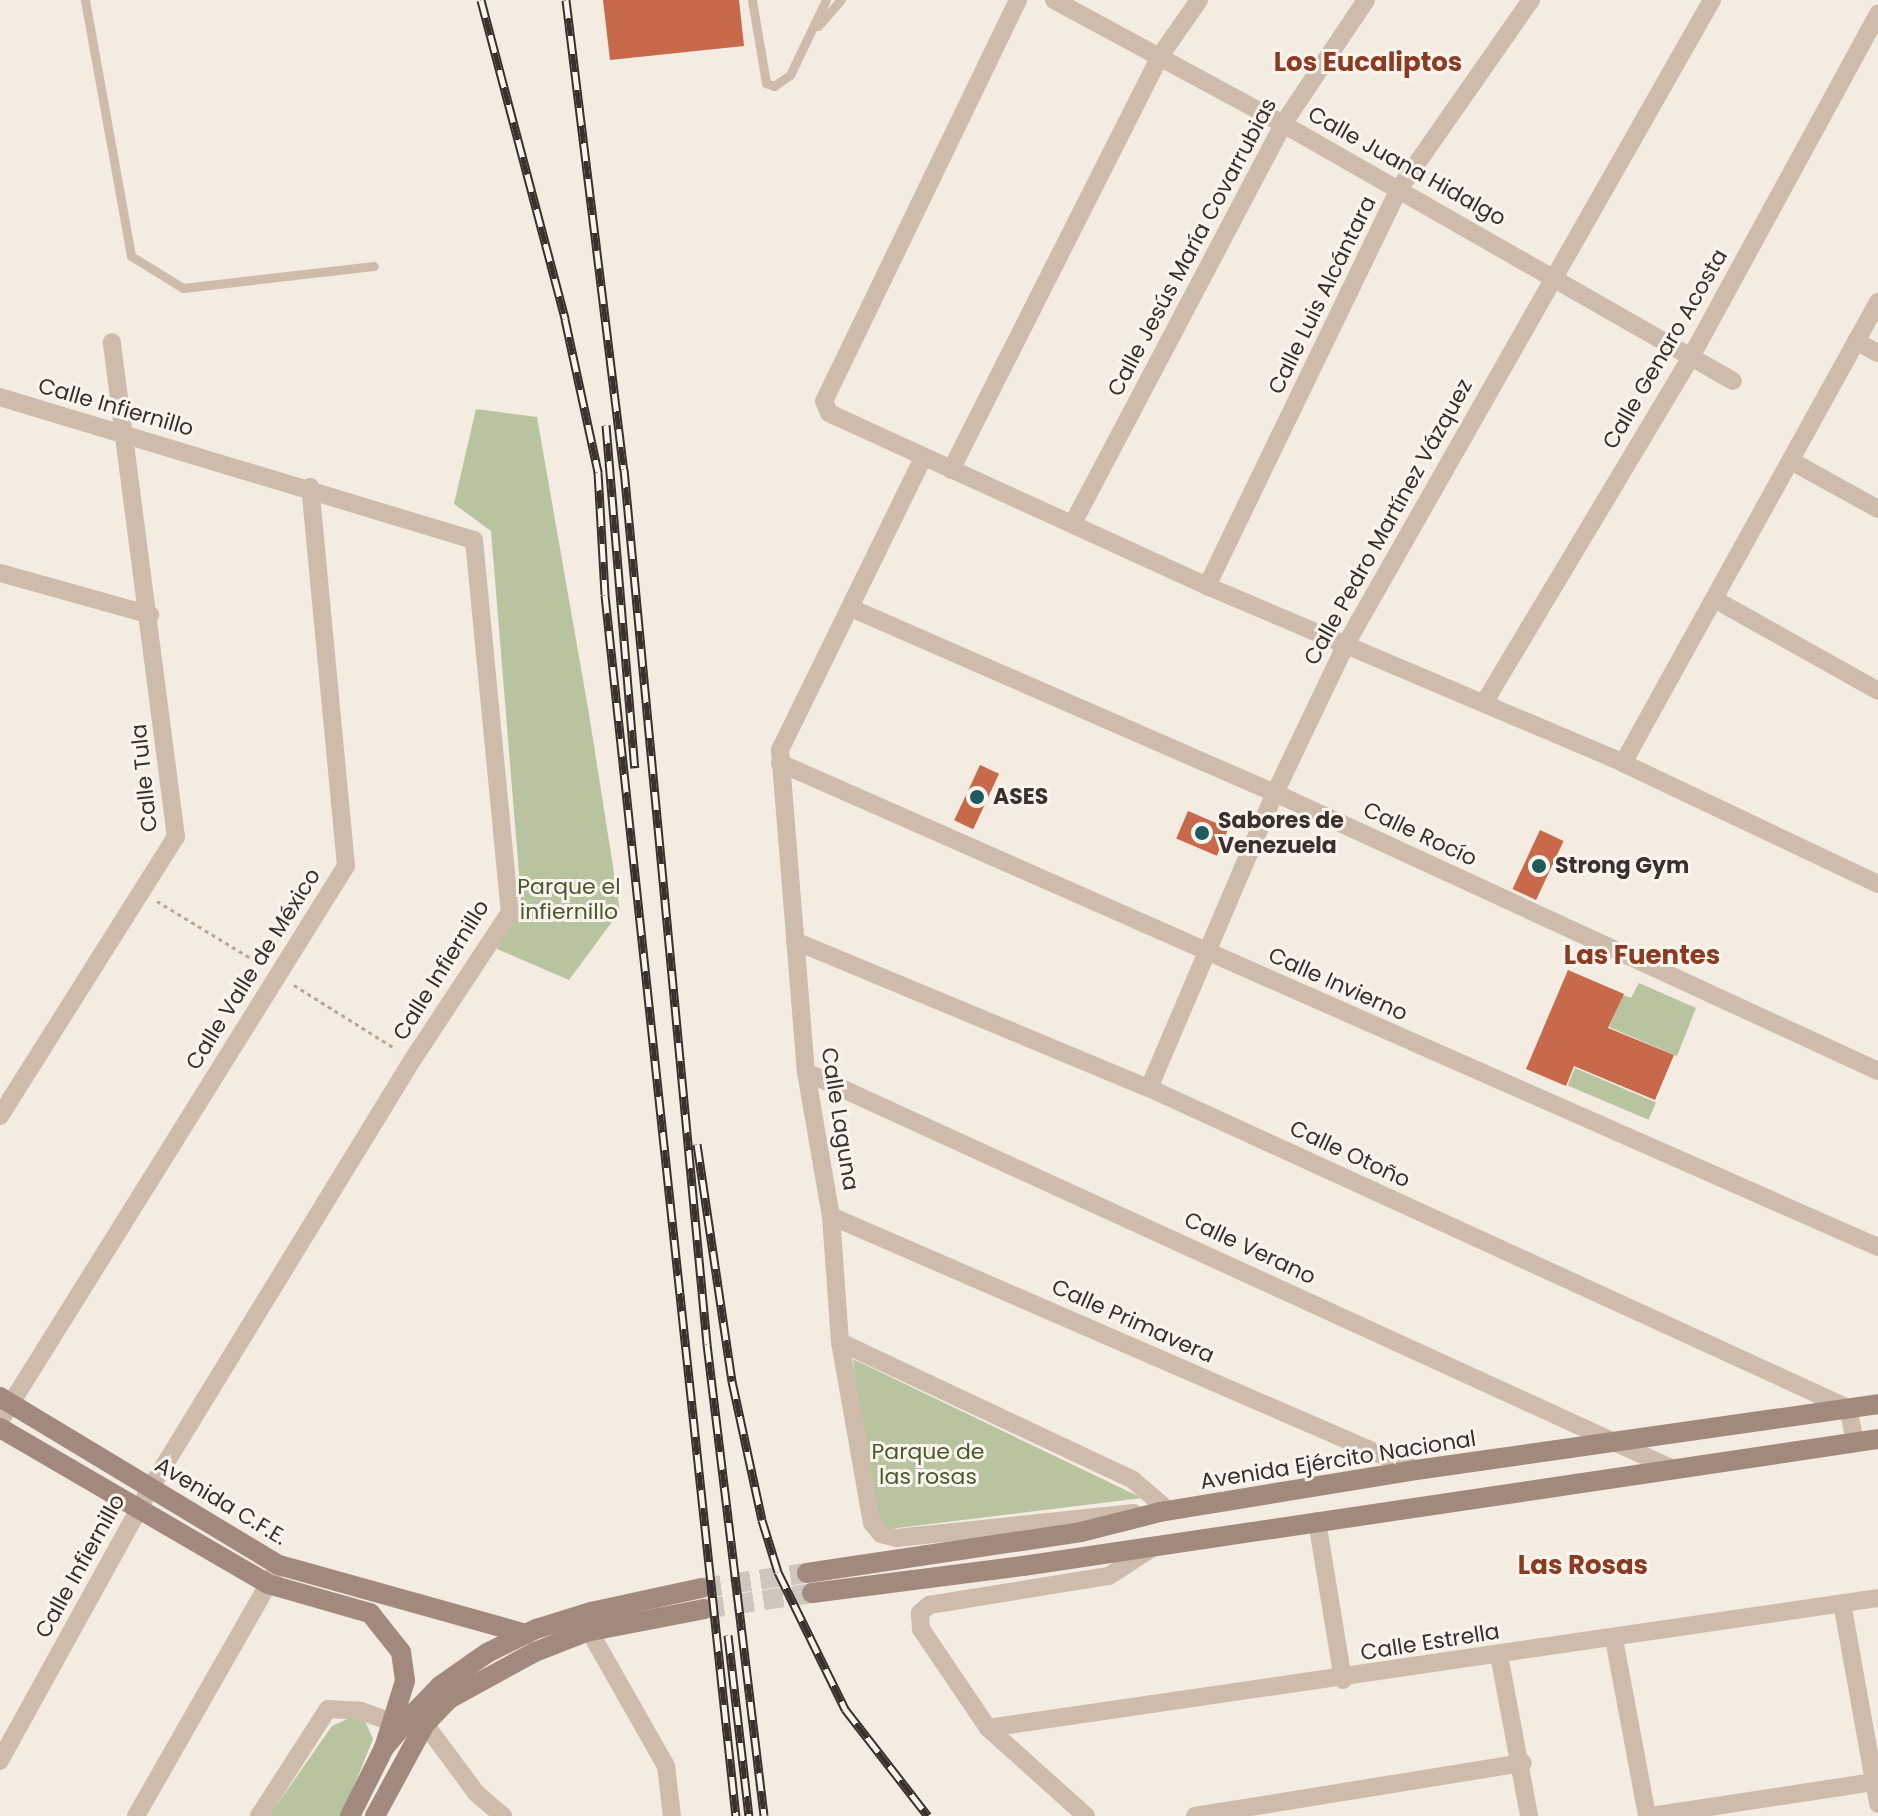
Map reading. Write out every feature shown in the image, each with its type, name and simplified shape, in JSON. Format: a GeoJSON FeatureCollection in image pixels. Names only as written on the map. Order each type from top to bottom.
{"type":"FeatureCollection","features":[{"type":"Feature","properties":{"kind":"main road","name":"Avenida Ejército Nacional"},"geometry":{"type":"LineString","coordinates":[[1878,1404],[1416,1470],[1165,1511],[1081,1532],[809,1583],[1154,1546],[1878,1439]]}},
{"type":"Feature","properties":{"kind":"main road","name":"Avenida C.F.E."},"geometry":{"type":"LineString","coordinates":[[4,1407],[151,1487],[279,1565],[526,1634]]}},
{"type":"Feature","properties":{"kind":"main road"},"geometry":{"type":"LineString","coordinates":[[0,1428],[268,1584],[370,1613],[387,1629],[401,1652],[405,1681],[384,1748],[350,1816]]}},
{"type":"Feature","properties":{"kind":"main road"},"geometry":{"type":"LineString","coordinates":[[375,1816],[425,1724],[449,1699],[535,1652],[586,1632],[703,1598],[591,1612],[526,1634],[440,1686],[384,1748]]}},
{"type":"Feature","properties":{"kind":"street"},"geometry":{"type":"LineString","coordinates":[[1018,0],[824,401],[829,413],[1207,586],[1623,763],[1878,884]]}},
{"type":"Feature","properties":{"kind":"street","name":"Calle Juana Hidalgo"},"geometry":{"type":"LineString","coordinates":[[1054,0],[1399,189],[1733,381]]}},
{"type":"Feature","properties":{"kind":"street"},"geometry":{"type":"LineString","coordinates":[[951,470],[1160,56],[1199,0]]}},
{"type":"Feature","properties":{"kind":"street","name":"Calle Jesús María Covarrubias"},"geometry":{"type":"LineString","coordinates":[[1073,523],[1283,124],[1366,0]]}},
{"type":"Feature","properties":{"kind":"street","name":"Calle Luis Alcántara"},"geometry":{"type":"LineString","coordinates":[[1207,586],[1399,189],[1531,0]]}},
{"type":"Feature","properties":{"kind":"street","name":"Calle Pedro Martínez Vázquez"},"geometry":{"type":"LineString","coordinates":[[1149,1088],[1209,954],[1275,793],[1346,644],[1552,276],[1712,0]]}},
{"type":"Feature","properties":{"kind":"street","name":"Calle Genaro Acosta"},"geometry":{"type":"LineString","coordinates":[[1484,703],[1691,357],[1878,14]]}},
{"type":"Feature","properties":{"kind":"street"},"geometry":{"type":"LineString","coordinates":[[1623,763],[1793,462],[1878,302]]}},
{"type":"Feature","properties":{"kind":"street"},"geometry":{"type":"LineString","coordinates":[[1856,341],[1878,353]]}},
{"type":"Feature","properties":{"kind":"street","name":"Calle Tula"},"geometry":{"type":"LineString","coordinates":[[0,1116],[176,837],[128,436],[112,342]]}},
{"type":"Feature","properties":{"kind":"street","name":"Calle Infiernillo"},"geometry":{"type":"LineString","coordinates":[[0,397],[310,487],[474,540],[510,912],[413,1059],[151,1487],[0,1761]]}},
{"type":"Feature","properties":{"kind":"street","name":"Calle Laguna"},"geometry":{"type":"LineString","coordinates":[[923,458],[780,750],[806,1072],[831,1216],[840,1342],[872,1523],[881,1534],[896,1538],[1081,1515],[1165,1511]]}},
{"type":"Feature","properties":{"kind":"street"},"geometry":{"type":"LineString","coordinates":[[1793,462],[1878,509]]}},
{"type":"Feature","properties":{"kind":"street","name":"Calle Valle de México"},"geometry":{"type":"LineString","coordinates":[[4,1407],[346,866],[310,487]]}},
{"type":"Feature","properties":{"kind":"street"},"geometry":{"type":"LineString","coordinates":[[0,573],[150,615]]}},
{"type":"Feature","properties":{"kind":"street"},"geometry":{"type":"LineString","coordinates":[[1716,600],[1878,691]]}},
{"type":"Feature","properties":{"kind":"street","name":"Calle Rocío"},"geometry":{"type":"LineString","coordinates":[[851,608],[1275,793],[1878,1071]]}},
{"type":"Feature","properties":{"kind":"street","name":"Calle Invierno"},"geometry":{"type":"LineString","coordinates":[[780,763],[1878,1247]]}},
{"type":"Feature","properties":{"kind":"street","name":"Calle Otoño"},"geometry":{"type":"LineString","coordinates":[[795,941],[1149,1088],[1848,1408]]}},
{"type":"Feature","properties":{"kind":"street","name":"Calle Verano"},"geometry":{"type":"LineString","coordinates":[[806,1072],[1673,1469]]}},
{"type":"Feature","properties":{"kind":"street","name":"Calle Primavera"},"geometry":{"type":"LineString","coordinates":[[831,1216],[1416,1470]]}},
{"type":"Feature","properties":{"kind":"street"},"geometry":{"type":"LineString","coordinates":[[840,1342],[1133,1480],[1165,1511]]}},
{"type":"Feature","properties":{"kind":"street"},"geometry":{"type":"LineString","coordinates":[[1848,1408],[1855,1442]]}},
{"type":"Feature","properties":{"kind":"street"},"geometry":{"type":"LineString","coordinates":[[1317,1521],[1343,1680]]}},
{"type":"Feature","properties":{"kind":"street"},"geometry":{"type":"LineString","coordinates":[[1086,1816],[988,1728],[921,1629],[920,1613],[929,1605],[1109,1576],[1154,1546]]}},
{"type":"Feature","properties":{"kind":"street"},"geometry":{"type":"LineString","coordinates":[[136,1816],[279,1565]]}},
{"type":"Feature","properties":{"kind":"street","name":"Calle Estrella"},"geometry":{"type":"LineString","coordinates":[[988,1728],[1343,1680],[1878,1598]]}},
{"type":"Feature","properties":{"kind":"street"},"geometry":{"type":"LineString","coordinates":[[1842,1603],[1878,1804]]}},
{"type":"Feature","properties":{"kind":"street"},"geometry":{"type":"LineString","coordinates":[[1614,1639],[1649,1816],[1874,1782]]}},
{"type":"Feature","properties":{"kind":"street"},"geometry":{"type":"LineString","coordinates":[[595,1641],[666,1766],[672,1816]]}},
{"type":"Feature","properties":{"kind":"street"},"geometry":{"type":"LineString","coordinates":[[1499,1655],[1523,1763],[1529,1816]]}},
{"type":"Feature","properties":{"kind":"street"},"geometry":{"type":"LineString","coordinates":[[259,1816],[328,1709],[361,1711],[392,1722]]}},
{"type":"Feature","properties":{"kind":"street"},"geometry":{"type":"LineString","coordinates":[[425,1724],[477,1794],[503,1816]]}},
{"type":"Feature","properties":{"kind":"street"},"geometry":{"type":"LineString","coordinates":[[1195,1816],[1523,1763]]}},
{"type":"Feature","properties":{"kind":"lane"},"geometry":{"type":"LineString","coordinates":[[85,0],[131,256],[183,288],[374,266]]}},
{"type":"Feature","properties":{"kind":"lane"},"geometry":{"type":"LineString","coordinates":[[752,0],[766,83],[782,84],[813,31],[826,0]]}},
{"type":"Feature","properties":{"kind":"lane"},"geometry":{"type":"LineString","coordinates":[[813,31],[841,0]]}},
{"type":"Feature","properties":{"kind":"green space","name":"Parque el infiernillo"},"geometry":{"type":"Polygon","coordinates":[[[476,409],[537,417],[589,714],[620,911],[569,980],[497,949],[521,898],[491,531],[454,504],[476,409]]]}},
{"type":"Feature","properties":{"kind":"green space"},"geometry":{"type":"Polygon","coordinates":[[[1639,983],[1696,1008],[1677,1056],[1609,1027],[1623,995],[1631,998],[1639,983]]]}},
{"type":"Feature","properties":{"kind":"green space"},"geometry":{"type":"Polygon","coordinates":[[[1575,1068],[1656,1102],[1649,1120],[1568,1085],[1575,1068]]]}},
{"type":"Feature","properties":{"kind":"green space","name":"Parque de las rosas"},"geometry":{"type":"Polygon","coordinates":[[[853,1359],[1142,1498],[881,1530],[862,1448],[853,1359]]]}},
{"type":"Feature","properties":{"kind":"green space"},"geometry":{"type":"Polygon","coordinates":[[[352,1717],[365,1721],[373,1739],[342,1816],[269,1816],[332,1726],[352,1717]]]}},
{"type":"Feature","properties":{"kind":"building"},"geometry":{"type":"Polygon","coordinates":[[[603,0],[739,0],[744,46],[610,60],[603,0]]]}},
{"type":"Feature","properties":{"kind":"building","name":"ASES"},"geometry":{"type":"Polygon","coordinates":[[[980,765],[999,774],[973,829],[954,820],[980,765]]]}},
{"type":"Feature","properties":{"kind":"building","name":"Sabores de Venezuela"},"geometry":{"type":"Polygon","coordinates":[[[1188,811],[1229,828],[1217,856],[1176,839],[1188,811]]]}},
{"type":"Feature","properties":{"kind":"building","name":"Strong Gym"},"geometry":{"type":"Polygon","coordinates":[[[1540,830],[1564,841],[1536,900],[1513,889],[1540,830]]]}},
{"type":"Feature","properties":{"kind":"building"},"geometry":{"type":"Polygon","coordinates":[[[1568,970],[1624,994],[1608,1028],[1674,1055],[1655,1100],[1574,1066],[1566,1086],[1526,1069],[1568,970]]]}},
{"type":"Feature","properties":{"kind":"tunnel"},"geometry":{"type":"LineString","coordinates":[[701,1588],[807,1573]]}},
{"type":"Feature","properties":{"kind":"tunnel"},"geometry":{"type":"LineString","coordinates":[[704,1609],[812,1593]]}},
{"type":"Feature","properties":{"kind":"railway"},"geometry":{"type":"LineString","coordinates":[[481,0],[565,319],[598,472],[605,595],[736,1816]]}},
{"type":"Feature","properties":{"kind":"railway"},"geometry":{"type":"LineString","coordinates":[[566,0],[624,469],[707,1344],[764,1816]]}},
{"type":"Feature","properties":{"kind":"railway"},"geometry":{"type":"LineString","coordinates":[[606,425],[635,768]]}},
{"type":"Feature","properties":{"kind":"railway"},"geometry":{"type":"LineString","coordinates":[[697,1144],[732,1381],[762,1520],[778,1572],[845,1709],[928,1816]]}},
{"type":"Feature","properties":{"kind":"railway"},"geometry":{"type":"LineString","coordinates":[[728,1635],[749,1816]]}},
{"type":"Feature","properties":{"kind":"place","name":"ASES"},"geometry":{"type":"Point","coordinates":[977,797]}},
{"type":"Feature","properties":{"kind":"place","name":"Sabores de Venezuela"},"geometry":{"type":"Point","coordinates":[1202,833]}},
{"type":"Feature","properties":{"kind":"place","name":"Strong Gym"},"geometry":{"type":"Point","coordinates":[1539,866]}},
{"type":"Feature","properties":{"kind":"district","name":"Los Eucaliptos"},"geometry":{"type":"Point","coordinates":[1368,63]}},
{"type":"Feature","properties":{"kind":"district","name":"Las Fuentes"},"geometry":{"type":"Point","coordinates":[1642,956]}},
{"type":"Feature","properties":{"kind":"district","name":"Las Rosas"},"geometry":{"type":"Point","coordinates":[1583,1566]}}]}
